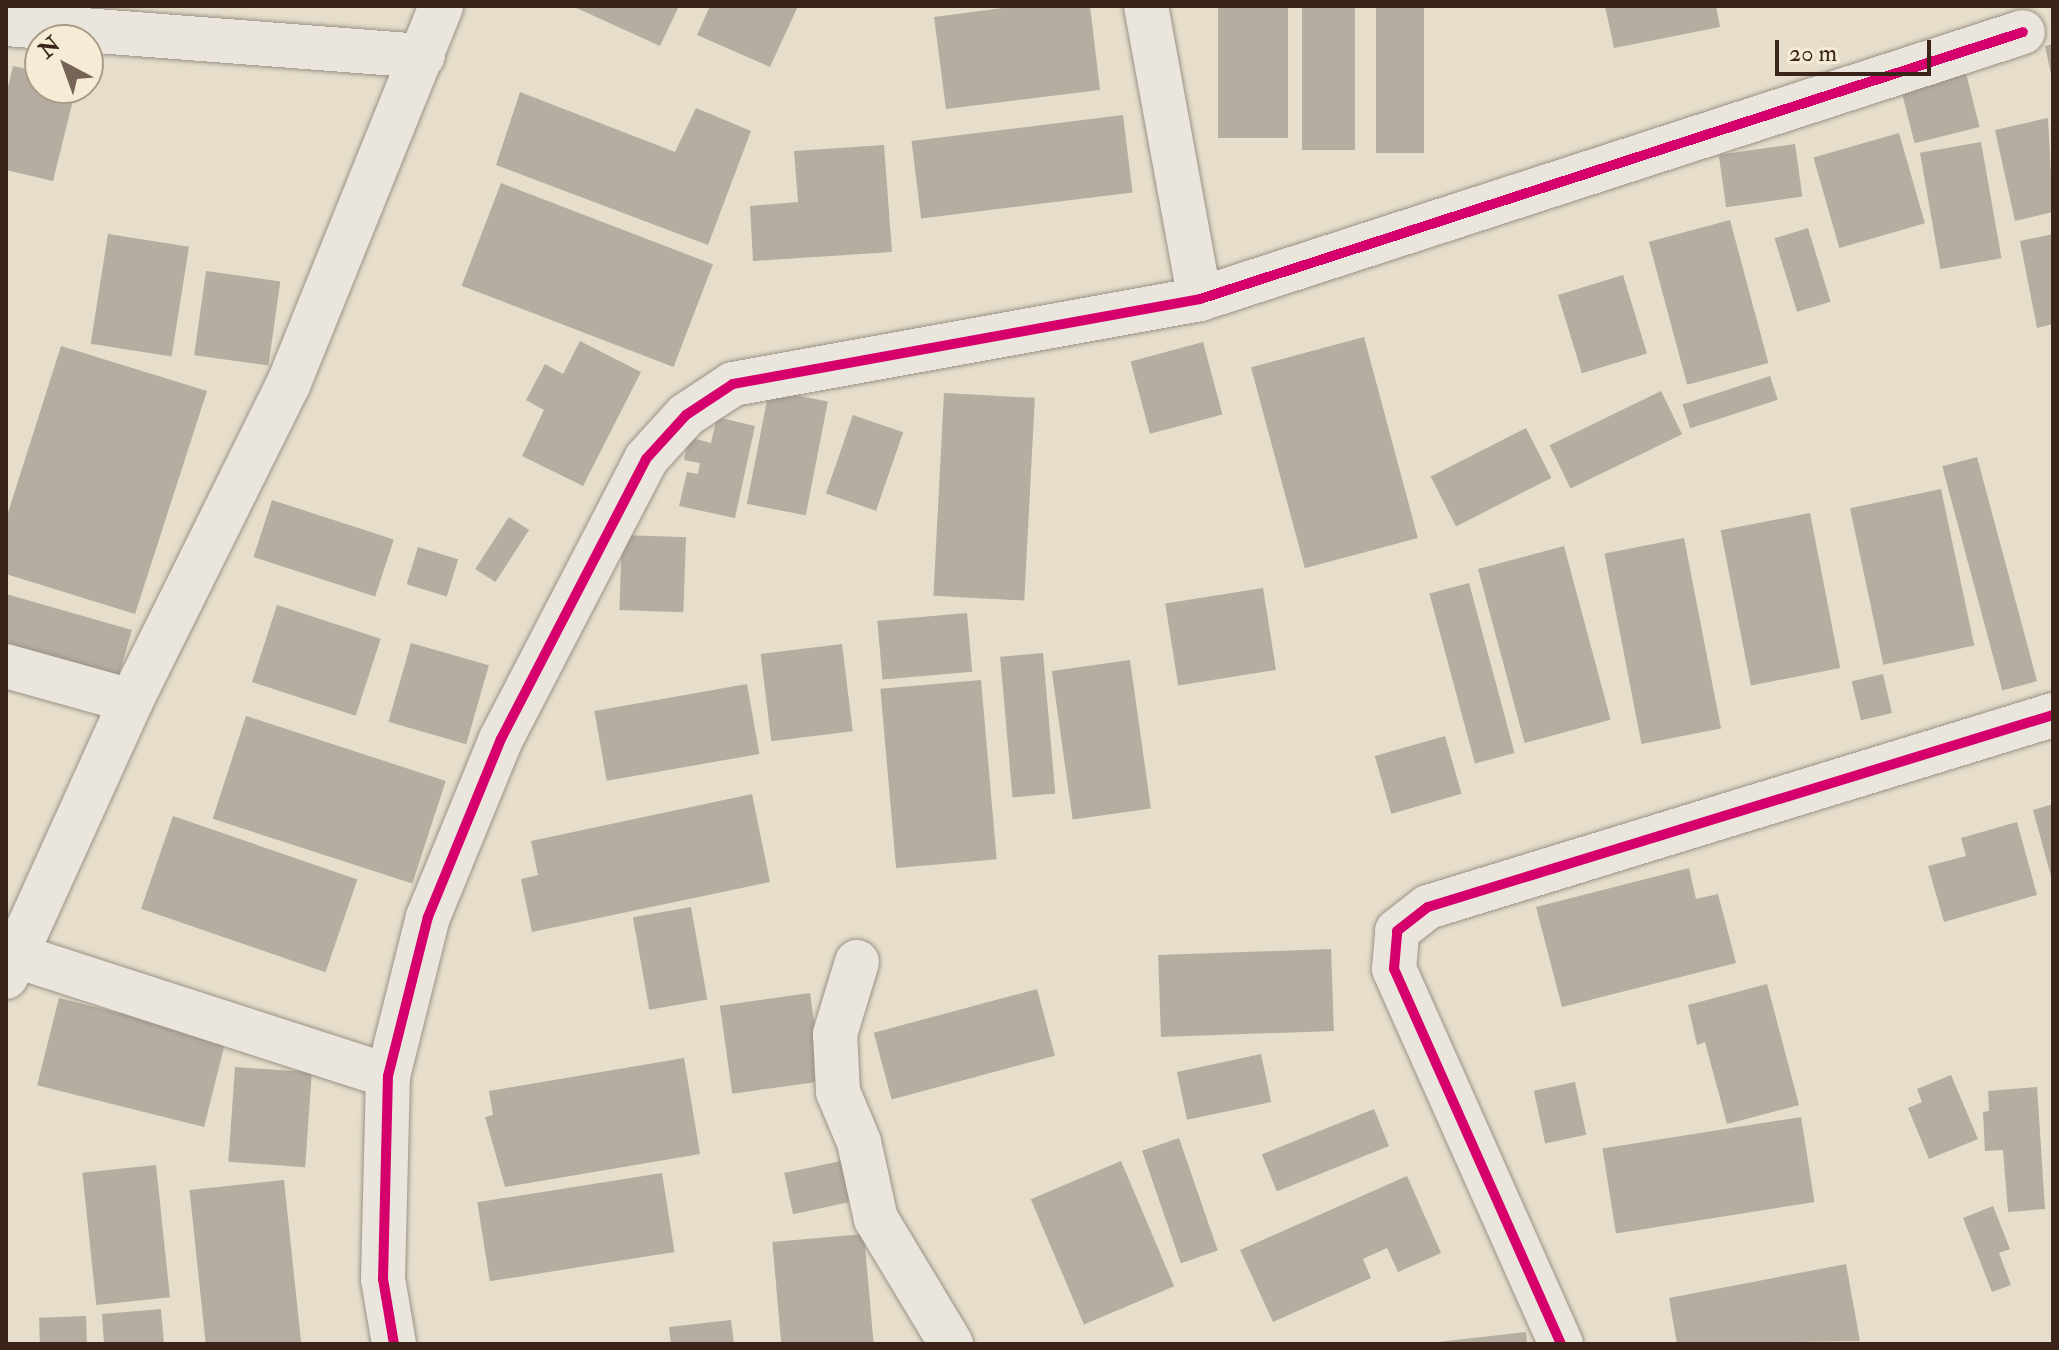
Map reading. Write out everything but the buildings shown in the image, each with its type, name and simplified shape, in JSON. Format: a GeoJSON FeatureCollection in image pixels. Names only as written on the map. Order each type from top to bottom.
{"type":"FeatureCollection","features":[{"type":"Feature","properties":{"kind":"street"},"geometry":{"type":"LineString","coordinates":[[388,1076],[12,966],[131,701],[288,385],[441,6]]}},
{"type":"Feature","properties":{"kind":"street"},"geometry":{"type":"LineString","coordinates":[[1146,6],[1200,299]]}},
{"type":"Feature","properties":{"kind":"street"},"geometry":{"type":"LineString","coordinates":[[6,24],[423,56]]}},
{"type":"Feature","properties":{"kind":"street"},"geometry":{"type":"LineString","coordinates":[[394,1344],[383,1279],[388,1076],[428,917],[501,739],[646,459],[686,415],[733,384],[1200,299],[2023,32]]}},
{"type":"Feature","properties":{"kind":"street"},"geometry":{"type":"LineString","coordinates":[[6,666],[131,701]]}},
{"type":"Feature","properties":{"kind":"street"},"geometry":{"type":"LineString","coordinates":[[1561,1344],[1394,969],[1397,931],[1428,907],[2053,715]]}},
{"type":"Feature","properties":{"kind":"street"},"geometry":{"type":"LineString","coordinates":[[857,962],[835,1034],[838,1092],[859,1142],[876,1219],[951,1344]]}},
{"type":"Feature","properties":{"kind":"cycle path"},"geometry":{"type":"LineString","coordinates":[[394,1344],[383,1279],[388,1076],[428,917],[501,739],[646,459],[686,415],[733,384],[1200,299],[2023,32]]}},
{"type":"Feature","properties":{"kind":"cycle path"},"geometry":{"type":"LineString","coordinates":[[1561,1344],[1394,969],[1397,931],[1428,907],[2053,715]]}}]}
